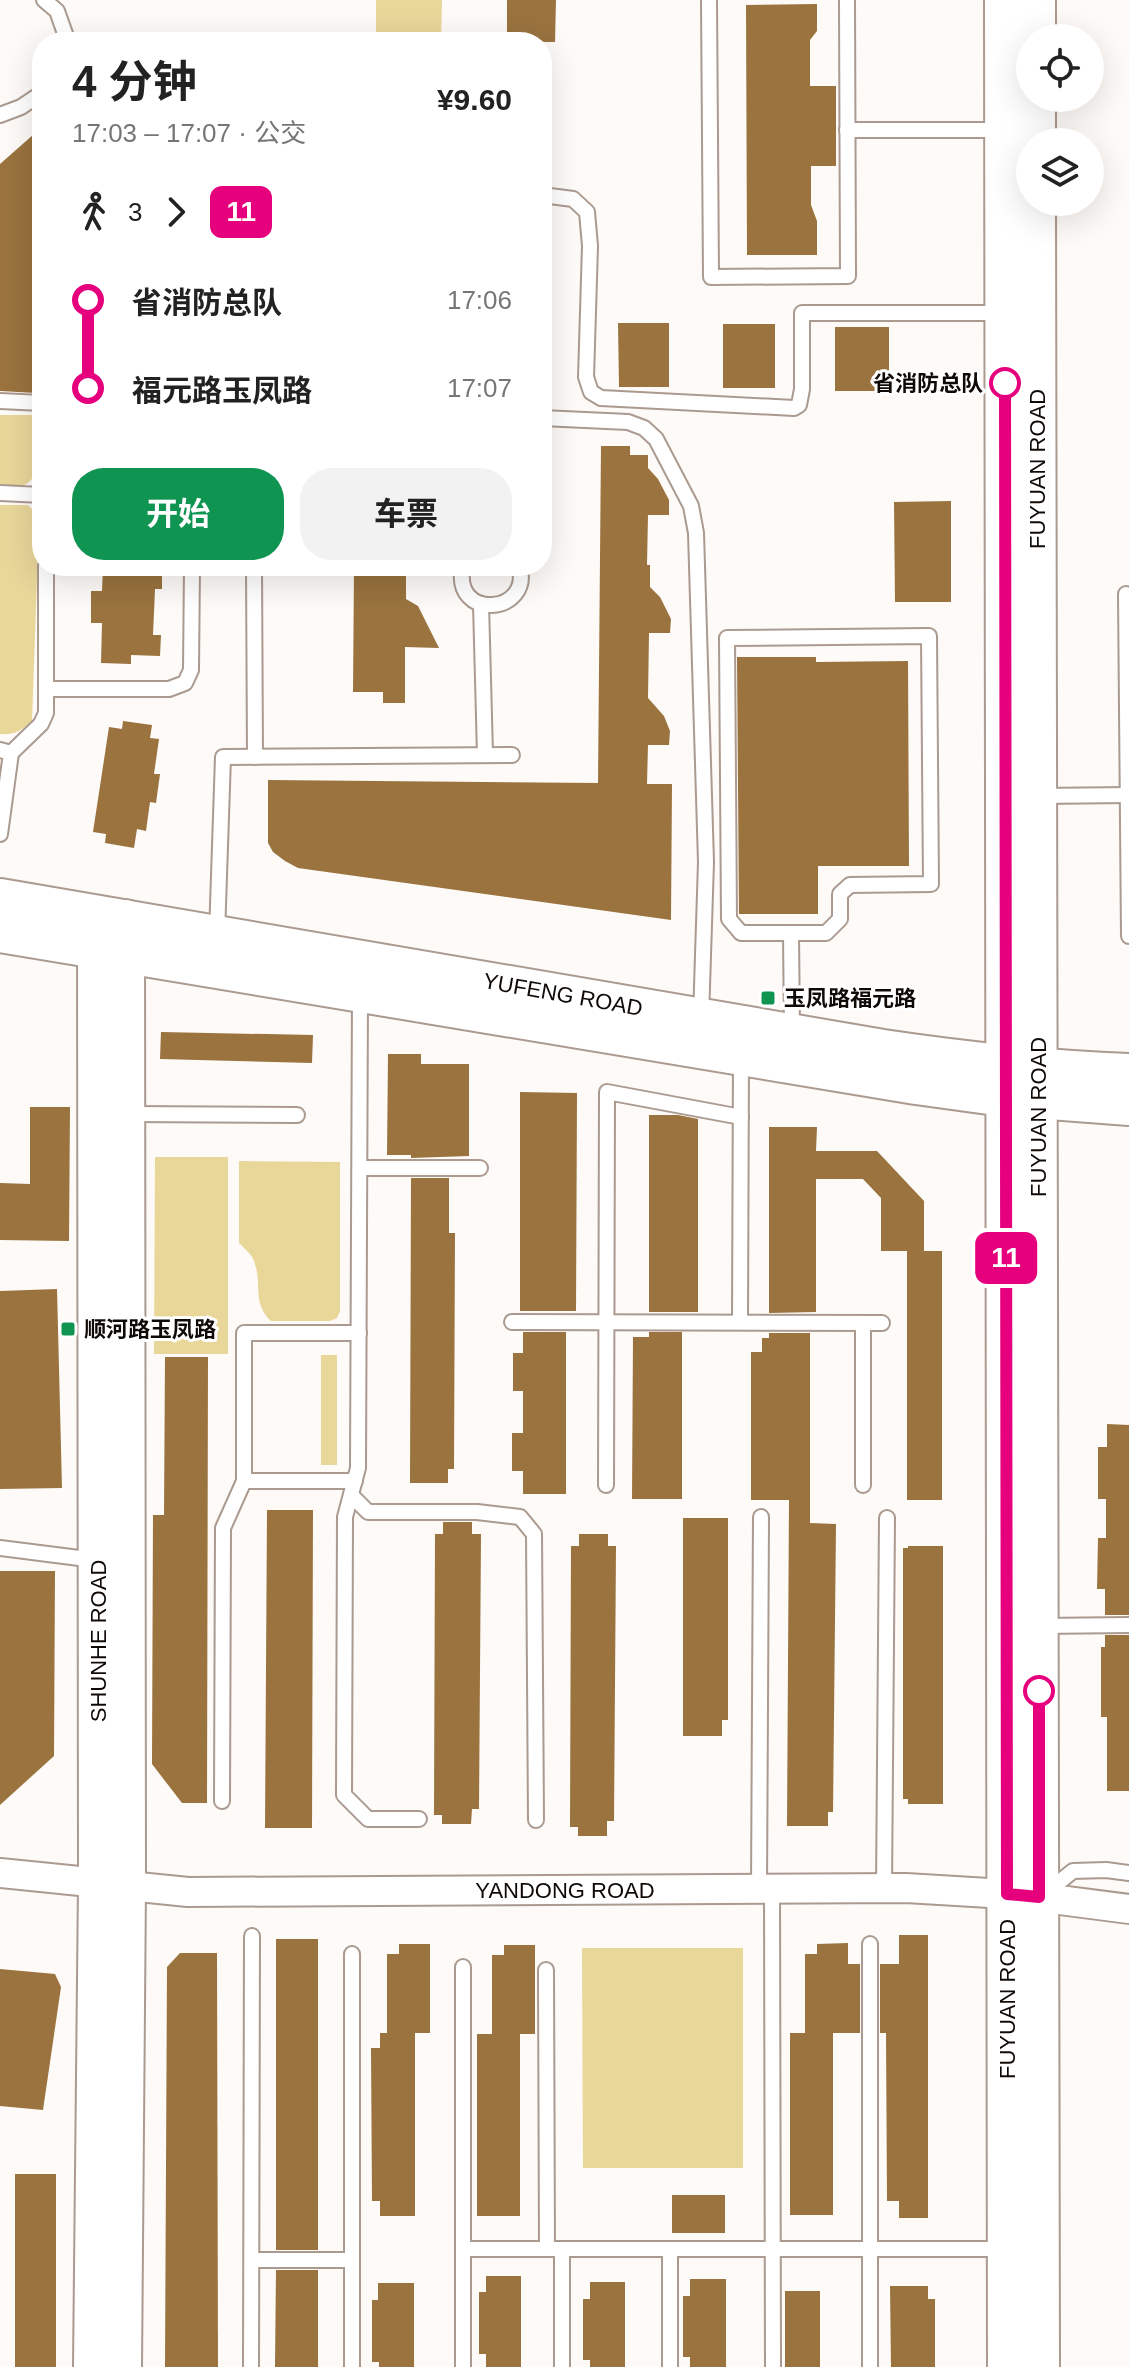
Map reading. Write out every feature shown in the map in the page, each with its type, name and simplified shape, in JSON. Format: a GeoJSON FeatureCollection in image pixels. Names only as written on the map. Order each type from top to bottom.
{"type":"FeatureCollection","features":[{"type":"Feature","properties":{"kind":"street","name":"FUYUAN ROAD"},"geometry":{"type":"LineString","coordinates":[[1004,0],[1019,128]]}},
{"type":"Feature","properties":{"kind":"street"},"geometry":{"type":"LineString","coordinates":[[1036,0],[1036,24]]}},
{"type":"Feature","properties":{"kind":"street","name":"FUYUAN ROAD"},"geometry":{"type":"LineString","coordinates":[[1007,2367],[1007,2249],[1039,1626],[1022,1082],[1005,313],[1016,183]]}},
{"type":"Feature","properties":{"kind":"street","name":"FUYUAN ROAD"},"geometry":{"type":"LineString","coordinates":[[1036,216],[1037,796],[1022,1082],[1023,1896],[1040,2367]]}},
{"type":"Feature","properties":{"kind":"street","name":"YUFENG ROAD"},"geometry":{"type":"LineString","coordinates":[[0,898],[111,934],[360,992],[916,1085],[1022,1082],[1129,1073]]}},
{"type":"Feature","properties":{"kind":"street","name":"YUFENG ROAD"},"geometry":{"type":"LineString","coordinates":[[0,933],[217,935],[920,1055],[1129,1106]]}},
{"type":"Feature","properties":{"kind":"street","name":"SHUNHE ROAD"},"geometry":{"type":"LineString","coordinates":[[93,2367],[112,1885],[125,1114],[111,934]]}},
{"type":"Feature","properties":{"kind":"street","name":"SHUNHE ROAD"},"geometry":{"type":"LineString","coordinates":[[111,934],[98,1560],[112,1885],[122,2367]]}},
{"type":"Feature","properties":{"kind":"street","name":"YANDONG ROAD"},"geometry":{"type":"LineString","coordinates":[[0,1873],[188,1892],[960,1890],[1129,1909]]}},
{"type":"Feature","properties":{"kind":"lane"},"geometry":{"type":"LineString","coordinates":[[709,0],[711,277],[848,276],[847,0]]}},
{"type":"Feature","properties":{"kind":"lane"},"geometry":{"type":"LineString","coordinates":[[48,1],[57,11],[64,32]]}},
{"type":"Feature","properties":{"kind":"lane"},"geometry":{"type":"LineString","coordinates":[[0,115],[32,100]]}},
{"type":"Feature","properties":{"kind":"lane"},"geometry":{"type":"LineString","coordinates":[[847,130],[1016,136]]}},
{"type":"Feature","properties":{"kind":"lane"},"geometry":{"type":"LineString","coordinates":[[552,196],[573,199],[587,212],[590,246],[586,377],[591,392],[601,398],[794,408],[799,405],[802,389],[802,313],[1005,313]]}},
{"type":"Feature","properties":{"kind":"lane"},"geometry":{"type":"LineString","coordinates":[[0,401],[32,403]]}},
{"type":"Feature","properties":{"kind":"lane"},"geometry":{"type":"LineString","coordinates":[[552,418],[628,422],[644,428],[656,439],[691,506],[696,533],[706,862],[701,1018]]}},
{"type":"Feature","properties":{"kind":"lane"},"geometry":{"type":"LineString","coordinates":[[0,493],[32,493]]}},
{"type":"Feature","properties":{"kind":"lane"},"geometry":{"type":"LineString","coordinates":[[0,834],[6,752],[41,724],[46,713],[46,576]]}},
{"type":"Feature","properties":{"kind":"lane"},"geometry":{"type":"LineString","coordinates":[[46,689],[169,689],[185,683],[191,670],[192,576]]}},
{"type":"Feature","properties":{"kind":"lane"},"geometry":{"type":"LineString","coordinates":[[254,576],[255,757]]}},
{"type":"Feature","properties":{"kind":"lane"},"geometry":{"type":"LineString","coordinates":[[461,576],[468,596],[481,604],[497,606],[516,594],[520,576]]}},
{"type":"Feature","properties":{"kind":"lane"},"geometry":{"type":"LineString","coordinates":[[1126,594],[1129,936]]}},
{"type":"Feature","properties":{"kind":"lane"},"geometry":{"type":"LineString","coordinates":[[481,604],[485,755]]}},
{"type":"Feature","properties":{"kind":"lane"},"geometry":{"type":"LineString","coordinates":[[929,636],[931,884],[850,885],[840,894],[840,919],[826,933],[791,933],[741,933],[729,919],[727,638],[929,636]]}},
{"type":"Feature","properties":{"kind":"lane"},"geometry":{"type":"LineString","coordinates":[[217,935],[223,757],[512,755]]}},
{"type":"Feature","properties":{"kind":"lane"},"geometry":{"type":"LineString","coordinates":[[1037,796],[1128,795]]}},
{"type":"Feature","properties":{"kind":"lane"},"geometry":{"type":"LineString","coordinates":[[791,933],[792,1034]]}},
{"type":"Feature","properties":{"kind":"lane"},"geometry":{"type":"LineString","coordinates":[[360,992],[358,1468],[345,1517],[344,1795],[368,1819],[419,1819]]}},
{"type":"Feature","properties":{"kind":"lane"},"geometry":{"type":"LineString","coordinates":[[740,1322],[741,1056]]}},
{"type":"Feature","properties":{"kind":"lane"},"geometry":{"type":"LineString","coordinates":[[606,1485],[607,1092],[741,1117]]}},
{"type":"Feature","properties":{"kind":"lane"},"geometry":{"type":"LineString","coordinates":[[125,1114],[297,1115]]}},
{"type":"Feature","properties":{"kind":"lane"},"geometry":{"type":"LineString","coordinates":[[360,1168],[480,1168]]}},
{"type":"Feature","properties":{"kind":"lane"},"geometry":{"type":"LineString","coordinates":[[512,1322],[882,1323]]}},
{"type":"Feature","properties":{"kind":"lane"},"geometry":{"type":"LineString","coordinates":[[863,1323],[863,1485]]}},
{"type":"Feature","properties":{"kind":"lane"},"geometry":{"type":"LineString","coordinates":[[222,1801],[223,1528],[244,1481],[244,1333],[359,1333]]}},
{"type":"Feature","properties":{"kind":"lane"},"geometry":{"type":"LineString","coordinates":[[244,1481],[353,1488]]}},
{"type":"Feature","properties":{"kind":"lane"},"geometry":{"type":"LineString","coordinates":[[353,1488],[368,1512],[477,1512],[520,1517],[534,1534],[536,1820]]}},
{"type":"Feature","properties":{"kind":"lane"},"geometry":{"type":"LineString","coordinates":[[761,1517],[773,2367]]}},
{"type":"Feature","properties":{"kind":"lane"},"geometry":{"type":"LineString","coordinates":[[884,1888],[887,1518]]}},
{"type":"Feature","properties":{"kind":"lane"},"geometry":{"type":"LineString","coordinates":[[0,1548],[98,1560]]}},
{"type":"Feature","properties":{"kind":"lane"},"geometry":{"type":"LineString","coordinates":[[1039,1626],[1129,1625]]}},
{"type":"Feature","properties":{"kind":"lane"},"geometry":{"type":"LineString","coordinates":[[1023,1896],[1073,1871],[1129,1873]]}},
{"type":"Feature","properties":{"kind":"lane"},"geometry":{"type":"LineString","coordinates":[[251,2367],[252,1936]]}},
{"type":"Feature","properties":{"kind":"lane"},"geometry":{"type":"LineString","coordinates":[[870,1944],[870,2367]]}},
{"type":"Feature","properties":{"kind":"lane"},"geometry":{"type":"LineString","coordinates":[[352,1954],[352,2367]]}},
{"type":"Feature","properties":{"kind":"lane"},"geometry":{"type":"LineString","coordinates":[[463,1967],[463,2367]]}},
{"type":"Feature","properties":{"kind":"lane"},"geometry":{"type":"LineString","coordinates":[[546,1970],[554,2249],[562,2367]]}},
{"type":"Feature","properties":{"kind":"lane"},"geometry":{"type":"LineString","coordinates":[[463,2249],[1007,2249]]}},
{"type":"Feature","properties":{"kind":"lane"},"geometry":{"type":"LineString","coordinates":[[670,2249],[670,2367]]}},
{"type":"Feature","properties":{"kind":"lane"},"geometry":{"type":"LineString","coordinates":[[252,2260],[352,2260]]}},
{"type":"Feature","properties":{"kind":"shaded area"},"geometry":{"type":"Polygon","coordinates":[[[376,0],[442,0],[441,32],[376,32],[376,0]]]}},
{"type":"Feature","properties":{"kind":"shaded area"},"geometry":{"type":"Polygon","coordinates":[[[0,415],[32,415],[32,479],[23,485],[0,484],[0,415]]]}},
{"type":"Feature","properties":{"kind":"shaded area"},"geometry":{"type":"Polygon","coordinates":[[[0,505],[28,505],[32,509],[32,576],[37,576],[32,721],[18,731],[0,734],[0,505]]]}},
{"type":"Feature","properties":{"kind":"shaded area"},"geometry":{"type":"Polygon","coordinates":[[[155,1157],[228,1157],[228,1354],[154,1354],[155,1157]]]}},
{"type":"Feature","properties":{"kind":"shaded area"},"geometry":{"type":"Polygon","coordinates":[[[239,1161],[340,1162],[340,1311],[337,1318],[330,1321],[271,1321],[261,1308],[254,1261],[239,1243],[239,1161]]]}},
{"type":"Feature","properties":{"kind":"shaded area"},"geometry":{"type":"Polygon","coordinates":[[[321,1355],[337,1355],[337,1465],[321,1465],[321,1355]]]}},
{"type":"Feature","properties":{"kind":"shaded area"},"geometry":{"type":"Polygon","coordinates":[[[582,1948],[743,1948],[743,2168],[583,2168],[582,1948]]]}},
{"type":"Feature","properties":{"kind":"building"},"geometry":{"type":"Polygon","coordinates":[[[507,0],[556,0],[555,42],[552,42],[552,32],[507,32],[507,0]]]}},
{"type":"Feature","properties":{"kind":"building"},"geometry":{"type":"Polygon","coordinates":[[[817,4],[817,31],[810,40],[810,86],[836,86],[836,166],[811,166],[811,205],[817,221],[817,255],[747,255],[746,5],[817,4]]]}},
{"type":"Feature","properties":{"kind":"building"},"geometry":{"type":"Polygon","coordinates":[[[32,136],[32,393],[0,391],[0,164],[32,136]]]}},
{"type":"Feature","properties":{"kind":"building"},"geometry":{"type":"Polygon","coordinates":[[[618,323],[669,323],[669,387],[619,387],[618,323]]]}},
{"type":"Feature","properties":{"kind":"building"},"geometry":{"type":"Polygon","coordinates":[[[723,324],[775,324],[775,388],[723,388],[723,324]]]}},
{"type":"Feature","properties":{"kind":"building"},"geometry":{"type":"Polygon","coordinates":[[[835,327],[889,327],[889,391],[835,391],[835,327]]]}},
{"type":"Feature","properties":{"kind":"building"},"geometry":{"type":"Polygon","coordinates":[[[601,446],[630,446],[630,455],[648,455],[648,468],[669,500],[669,515],[648,515],[650,587],[660,597],[671,619],[670,633],[649,633],[648,698],[664,716],[670,731],[669,745],[648,745],[647,784],[672,784],[671,920],[298,868],[273,852],[268,843],[268,780],[598,783],[601,446]]]}},
{"type":"Feature","properties":{"kind":"building"},"geometry":{"type":"Polygon","coordinates":[[[951,501],[951,602],[895,602],[894,502],[951,501]]]}},
{"type":"Feature","properties":{"kind":"building"},"geometry":{"type":"Polygon","coordinates":[[[103,576],[162,576],[162,589],[155,589],[153,635],[161,635],[160,656],[131,655],[131,664],[101,663],[102,623],[91,623],[91,591],[102,591],[103,576]]]}},
{"type":"Feature","properties":{"kind":"building"},"geometry":{"type":"Polygon","coordinates":[[[354,576],[406,576],[406,599],[418,606],[439,648],[405,647],[405,703],[383,703],[383,692],[353,692],[354,576]]]}},
{"type":"Feature","properties":{"kind":"building"},"geometry":{"type":"Polygon","coordinates":[[[737,657],[816,657],[816,662],[908,661],[909,866],[818,866],[818,914],[739,914],[737,657]]]}},
{"type":"Feature","properties":{"kind":"building"},"geometry":{"type":"Polygon","coordinates":[[[123,721],[152,725],[150,738],[159,739],[154,774],[160,774],[156,803],[150,802],[146,831],[137,829],[134,848],[105,843],[106,834],[93,832],[109,727],[122,729],[123,721]]]}},
{"type":"Feature","properties":{"kind":"building"},"geometry":{"type":"Polygon","coordinates":[[[161,1032],[313,1035],[312,1063],[160,1059],[161,1032]]]}},
{"type":"Feature","properties":{"kind":"building"},"geometry":{"type":"Polygon","coordinates":[[[388,1054],[421,1054],[421,1064],[469,1064],[469,1156],[411,1158],[411,1155],[387,1155],[388,1054]]]}},
{"type":"Feature","properties":{"kind":"building"},"geometry":{"type":"Polygon","coordinates":[[[520,1092],[577,1093],[576,1311],[520,1311],[520,1092]]]}},
{"type":"Feature","properties":{"kind":"building"},"geometry":{"type":"Polygon","coordinates":[[[30,1107],[70,1107],[69,1241],[0,1240],[0,1183],[30,1184],[30,1107]]]}},
{"type":"Feature","properties":{"kind":"building"},"geometry":{"type":"Polygon","coordinates":[[[649,1115],[698,1119],[698,1312],[649,1312],[649,1115]]]}},
{"type":"Feature","properties":{"kind":"building"},"geometry":{"type":"Polygon","coordinates":[[[769,1127],[817,1127],[816,1151],[877,1151],[924,1201],[924,1251],[942,1251],[942,1500],[907,1500],[907,1251],[881,1251],[881,1198],[863,1179],[816,1179],[816,1312],[769,1313],[769,1127]]]}},
{"type":"Feature","properties":{"kind":"building"},"geometry":{"type":"Polygon","coordinates":[[[411,1178],[449,1178],[449,1233],[455,1233],[454,1469],[448,1469],[448,1483],[410,1483],[411,1178]]]}},
{"type":"Feature","properties":{"kind":"building"},"geometry":{"type":"Polygon","coordinates":[[[57,1289],[62,1488],[0,1489],[0,1291],[57,1289]]]}},
{"type":"Feature","properties":{"kind":"building"},"geometry":{"type":"Polygon","coordinates":[[[523,1332],[566,1332],[566,1494],[523,1494],[523,1471],[512,1471],[512,1433],[523,1433],[523,1391],[513,1391],[513,1353],[523,1353],[523,1332]]]}},
{"type":"Feature","properties":{"kind":"building"},"geometry":{"type":"Polygon","coordinates":[[[649,1332],[682,1332],[682,1499],[632,1499],[633,1337],[649,1337],[649,1332]]]}},
{"type":"Feature","properties":{"kind":"building"},"geometry":{"type":"Polygon","coordinates":[[[769,1333],[810,1333],[810,1523],[836,1524],[833,1812],[828,1812],[828,1826],[787,1826],[789,1500],[751,1500],[751,1352],[762,1352],[762,1338],[769,1338],[769,1333]]]}},
{"type":"Feature","properties":{"kind":"building"},"geometry":{"type":"Polygon","coordinates":[[[165,1357],[208,1357],[207,1803],[182,1803],[152,1764],[153,1515],[164,1515],[165,1357]]]}},
{"type":"Feature","properties":{"kind":"building"},"geometry":{"type":"Polygon","coordinates":[[[1107,1424],[1129,1425],[1129,1615],[1105,1615],[1105,1589],[1097,1589],[1098,1538],[1106,1538],[1106,1499],[1098,1499],[1098,1447],[1107,1447],[1107,1424]]]}},
{"type":"Feature","properties":{"kind":"building"},"geometry":{"type":"Polygon","coordinates":[[[267,1510],[313,1510],[312,1828],[265,1828],[267,1510]]]}},
{"type":"Feature","properties":{"kind":"building"},"geometry":{"type":"Polygon","coordinates":[[[683,1518],[728,1518],[728,1720],[722,1720],[722,1736],[683,1736],[683,1518]]]}},
{"type":"Feature","properties":{"kind":"building"},"geometry":{"type":"Polygon","coordinates":[[[443,1522],[472,1522],[472,1534],[481,1534],[479,1809],[472,1809],[471,1824],[442,1824],[442,1815],[434,1815],[435,1534],[443,1534],[443,1522]]]}},
{"type":"Feature","properties":{"kind":"building"},"geometry":{"type":"Polygon","coordinates":[[[579,1534],[608,1534],[608,1546],[616,1546],[614,1821],[607,1821],[607,1836],[578,1836],[578,1827],[570,1827],[571,1546],[579,1546],[579,1534]]]}},
{"type":"Feature","properties":{"kind":"building"},"geometry":{"type":"Polygon","coordinates":[[[943,1546],[943,1804],[908,1804],[908,1799],[903,1799],[903,1548],[943,1546]]]}},
{"type":"Feature","properties":{"kind":"building"},"geometry":{"type":"Polygon","coordinates":[[[0,1571],[55,1571],[54,1756],[0,1805],[0,1571]]]}},
{"type":"Feature","properties":{"kind":"building"},"geometry":{"type":"Polygon","coordinates":[[[1105,1635],[1129,1635],[1129,1791],[1107,1791],[1107,1717],[1101,1717],[1101,1647],[1105,1647],[1105,1635]]]}},
{"type":"Feature","properties":{"kind":"building"},"geometry":{"type":"Polygon","coordinates":[[[899,1935],[928,1935],[928,2218],[899,2218],[899,2201],[887,2201],[886,2033],[880,2033],[880,1964],[899,1964],[899,1935]]]}},
{"type":"Feature","properties":{"kind":"building"},"geometry":{"type":"Polygon","coordinates":[[[276,1939],[318,1939],[318,2250],[276,2250],[276,1939]]]}},
{"type":"Feature","properties":{"kind":"building"},"geometry":{"type":"Polygon","coordinates":[[[848,1943],[848,1964],[860,1964],[860,2033],[833,2033],[833,2215],[790,2215],[790,2033],[805,2033],[805,1954],[817,1954],[817,1944],[848,1943]]]}},
{"type":"Feature","properties":{"kind":"building"},"geometry":{"type":"Polygon","coordinates":[[[399,1944],[430,1944],[430,2033],[415,2033],[415,2216],[380,2216],[380,2201],[372,2201],[371,2048],[380,2048],[380,2033],[387,2033],[387,1954],[399,1954],[399,1944]]]}},
{"type":"Feature","properties":{"kind":"building"},"geometry":{"type":"Polygon","coordinates":[[[504,1945],[535,1945],[535,2034],[520,2034],[520,2216],[477,2216],[477,2034],[492,2034],[492,1955],[504,1955],[504,1945]]]}},
{"type":"Feature","properties":{"kind":"building"},"geometry":{"type":"Polygon","coordinates":[[[180,1953],[217,1953],[218,2367],[165,2367],[167,1967],[180,1953]]]}},
{"type":"Feature","properties":{"kind":"building"},"geometry":{"type":"Polygon","coordinates":[[[0,1969],[55,1974],[61,1987],[43,2110],[0,2106],[0,1969]]]}},
{"type":"Feature","properties":{"kind":"building"},"geometry":{"type":"Polygon","coordinates":[[[15,2174],[56,2174],[56,2367],[15,2367],[15,2174]]]}},
{"type":"Feature","properties":{"kind":"building"},"geometry":{"type":"Polygon","coordinates":[[[672,2195],[725,2195],[725,2233],[672,2233],[672,2195]]]}},
{"type":"Feature","properties":{"kind":"building"},"geometry":{"type":"Polygon","coordinates":[[[276,2270],[318,2270],[318,2367],[275,2367],[276,2270]]]}},
{"type":"Feature","properties":{"kind":"building"},"geometry":{"type":"Polygon","coordinates":[[[486,2276],[521,2276],[521,2367],[486,2367],[486,2354],[479,2354],[479,2292],[486,2292],[486,2276]]]}},
{"type":"Feature","properties":{"kind":"building"},"geometry":{"type":"Polygon","coordinates":[[[690,2279],[726,2279],[726,2367],[690,2367],[690,2357],[683,2357],[683,2296],[690,2296],[690,2279]]]}},
{"type":"Feature","properties":{"kind":"building"},"geometry":{"type":"Polygon","coordinates":[[[590,2282],[625,2282],[625,2367],[590,2367],[590,2360],[583,2360],[583,2299],[590,2299],[590,2282]]]}},
{"type":"Feature","properties":{"kind":"building"},"geometry":{"type":"Polygon","coordinates":[[[378,2283],[414,2283],[414,2367],[379,2367],[379,2362],[372,2362],[372,2300],[378,2300],[378,2283]]]}},
{"type":"Feature","properties":{"kind":"building"},"geometry":{"type":"Polygon","coordinates":[[[890,2286],[928,2286],[928,2299],[935,2299],[935,2367],[891,2367],[890,2286]]]}},
{"type":"Feature","properties":{"kind":"building"},"geometry":{"type":"Polygon","coordinates":[[[785,2291],[820,2291],[820,2367],[785,2367],[785,2291]]]}},
{"type":"Feature","properties":{"kind":"bus line","name":"11"},"geometry":{"type":"LineString","coordinates":[[1005,383],[1007,1894],[1039,1897],[1039,1691]]}},
{"type":"Feature","properties":{"kind":"place","name":"省消防总队"},"geometry":{"type":"Point","coordinates":[1005,383]}},
{"type":"Feature","properties":{"kind":"place","name":"玉凤路福元路"},"geometry":{"type":"Point","coordinates":[768,998]}},
{"type":"Feature","properties":{"kind":"place","name":"顺河路玉凤路"},"geometry":{"type":"Point","coordinates":[68,1329]}}]}
